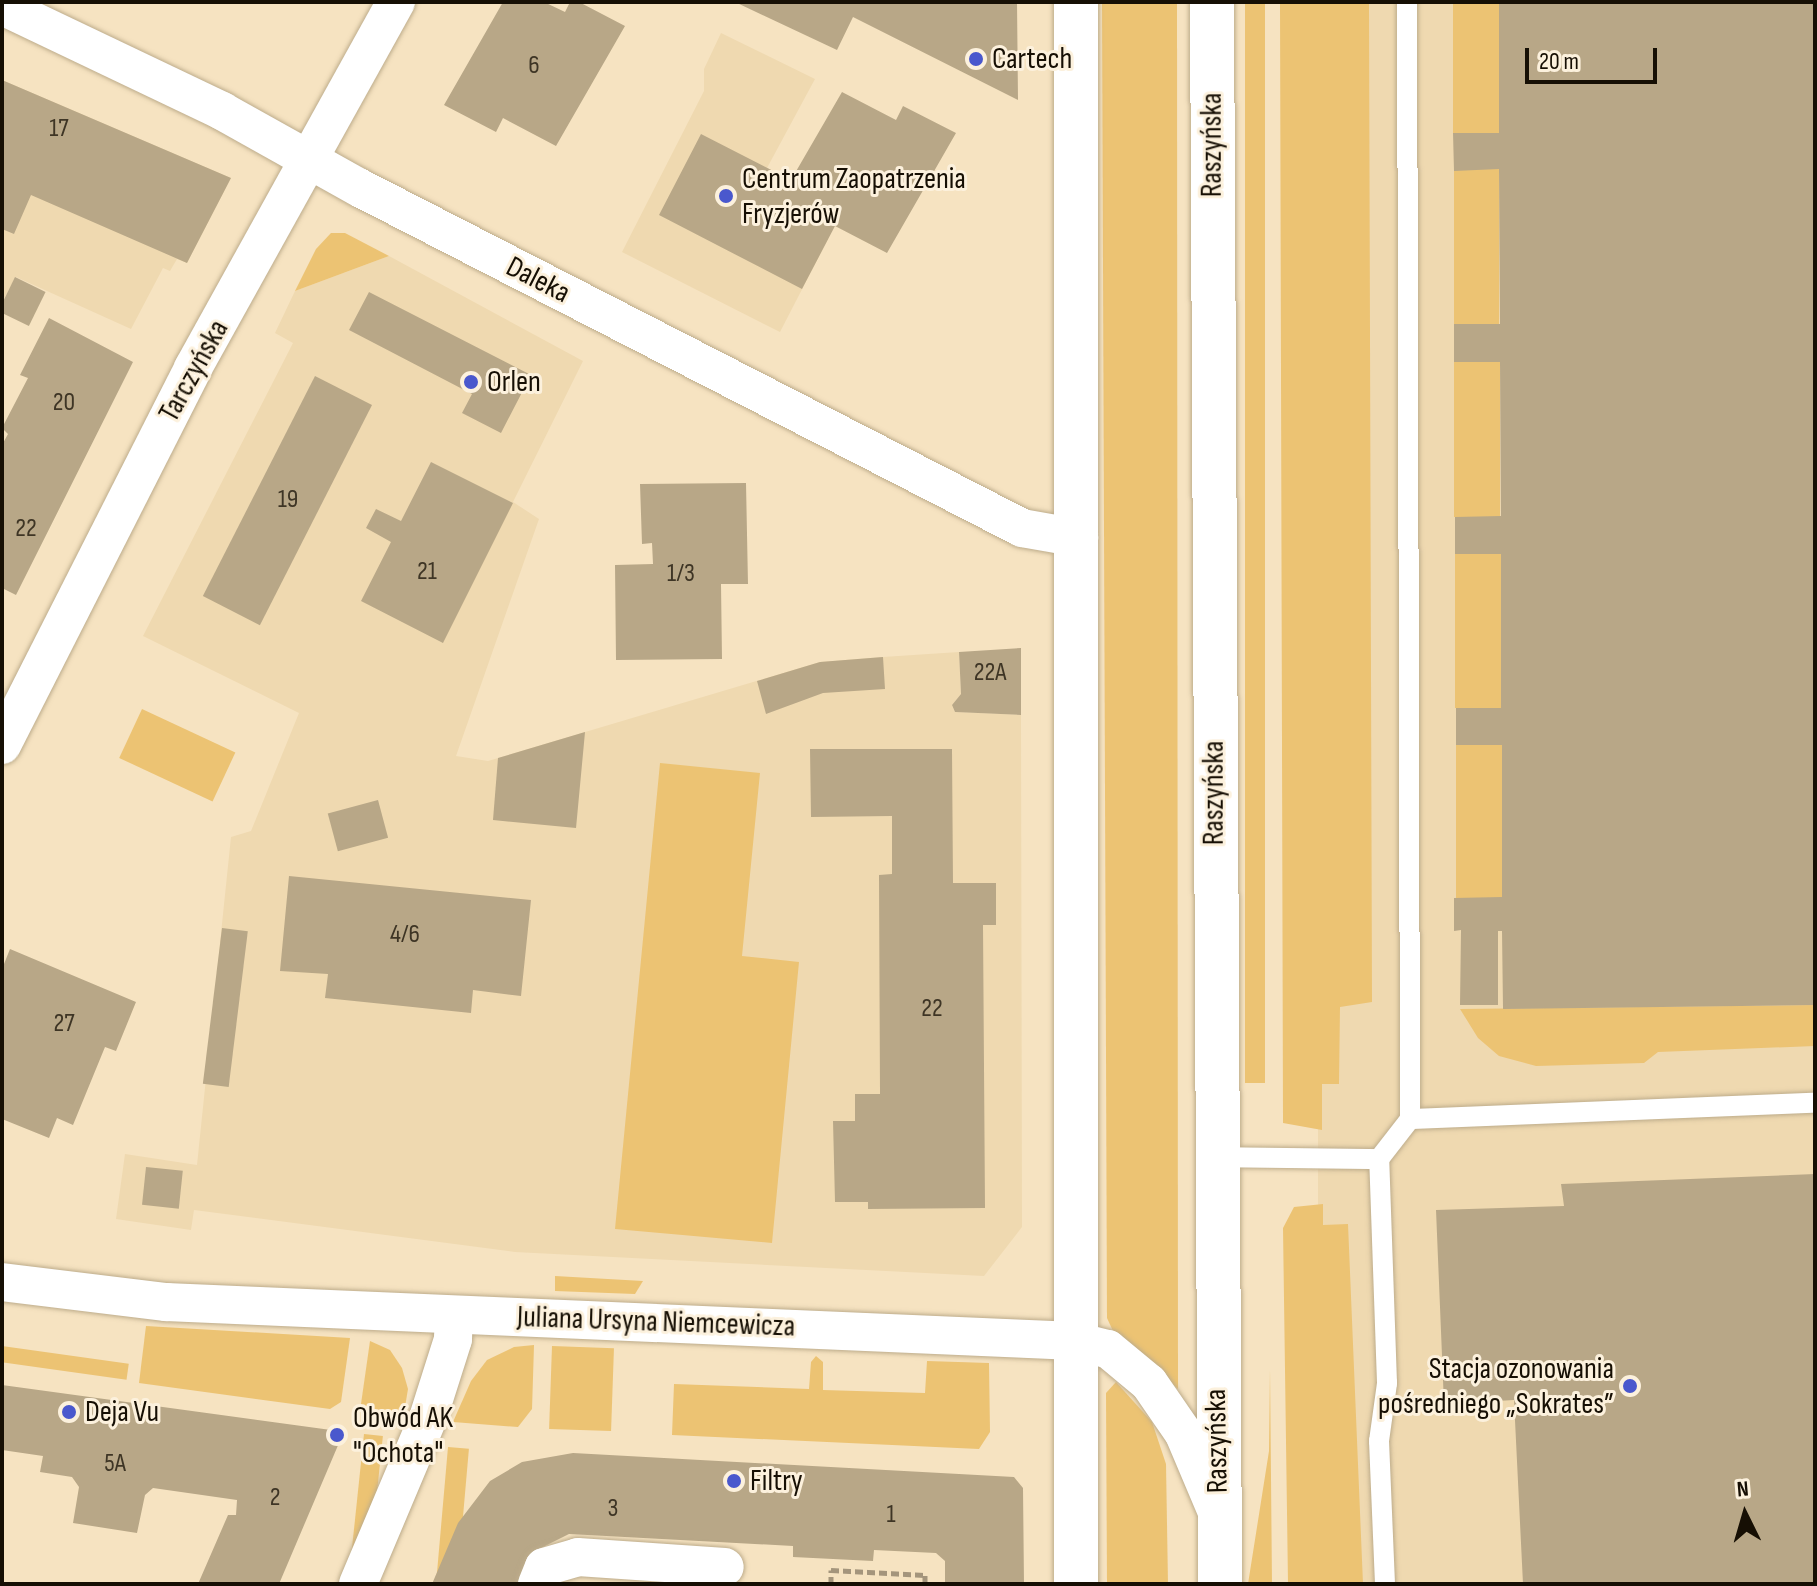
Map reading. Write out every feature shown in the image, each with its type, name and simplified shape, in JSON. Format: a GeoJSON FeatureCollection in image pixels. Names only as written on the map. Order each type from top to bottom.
{"type":"FeatureCollection","features":[{"type":"Feature","properties":{"kind":"main road"},"geometry":{"type":"LineString","coordinates":[[1076,2],[1079,538],[1076,1584]]}},
{"type":"Feature","properties":{"kind":"main road","name":"Raszyńska"},"geometry":{"type":"LineString","coordinates":[[1212,2],[1215,1157],[1220,1584]]}},
{"type":"Feature","properties":{"kind":"street","name":"Tarczyńska"},"geometry":{"type":"LineString","coordinates":[[2,745],[193,368],[396,2]]}},
{"type":"Feature","properties":{"kind":"street","name":"Daleka"},"geometry":{"type":"LineString","coordinates":[[2,6],[222,111],[309,160],[1022,528],[1079,538]]}},
{"type":"Feature","properties":{"kind":"street","name":"Juliana Ursyna Niemcewicza"},"geometry":{"type":"LineString","coordinates":[[2,1282],[136,1300],[1075,1341],[1108,1349],[1149,1383],[1184,1434],[1218,1514]]}},
{"type":"Feature","properties":{"kind":"street"},"geometry":{"type":"LineString","coordinates":[[358,1584],[428,1418],[453,1339],[454,1315]]}},
{"type":"Feature","properties":{"kind":"street"},"geometry":{"type":"LineString","coordinates":[[537,1584],[544,1567],[578,1557],[725,1567]]}},
{"type":"Feature","properties":{"kind":"lane"},"geometry":{"type":"LineString","coordinates":[[1385,1584],[1379,1441],[1387,1383],[1379,1159],[1410,1119],[1407,2]]}},
{"type":"Feature","properties":{"kind":"lane"},"geometry":{"type":"LineString","coordinates":[[1410,1119],[1815,1103]]}},
{"type":"Feature","properties":{"kind":"lane"},"geometry":{"type":"LineString","coordinates":[[1215,1157],[1379,1159]]}},
{"type":"Feature","properties":{"kind":"path"},"geometry":{"type":"LineString","coordinates":[[831,1584],[831,1570],[925,1575],[925,1584]]}},
{"type":"Feature","properties":{"kind":"shaded area"},"geometry":{"type":"Polygon","coordinates":[[[1102,2],[1177,2],[1178,1389],[1113,1331],[1107,1318],[1102,2]]]}},
{"type":"Feature","properties":{"kind":"shaded area"},"geometry":{"type":"Polygon","coordinates":[[[1245,2],[1265,2],[1265,1083],[1245,1083],[1245,2]]]}},
{"type":"Feature","properties":{"kind":"shaded area"},"geometry":{"type":"Polygon","coordinates":[[[1280,2],[1369,2],[1372,1002],[1340,1007],[1339,1084],[1322,1084],[1322,1130],[1283,1123],[1280,2]]]}},
{"type":"Feature","properties":{"kind":"shaded area"},"geometry":{"type":"Polygon","coordinates":[[[1318,2],[1815,2],[1815,1584],[1318,1584],[1318,2]]]}},
{"type":"Feature","properties":{"kind":"shaded area"},"geometry":{"type":"Polygon","coordinates":[[[1453,2],[1499,2],[1499,133],[1453,133],[1453,2]]]}},
{"type":"Feature","properties":{"kind":"shaded area"},"geometry":{"type":"Polygon","coordinates":[[[721,33],[815,79],[767,168],[791,180],[828,239],[780,332],[622,252],[704,91],[704,69],[721,33]]]}},
{"type":"Feature","properties":{"kind":"shaded area"},"geometry":{"type":"Polygon","coordinates":[[[2,80],[231,178],[187,263],[177,259],[170,271],[163,268],[131,329],[16,277],[2,302],[2,80]]]}},
{"type":"Feature","properties":{"kind":"shaded area"},"geometry":{"type":"Polygon","coordinates":[[[1454,169],[1499,169],[1499,324],[1454,324],[1454,169]]]}},
{"type":"Feature","properties":{"kind":"shaded area"},"geometry":{"type":"Polygon","coordinates":[[[331,233],[345,233],[389,256],[295,291],[316,249],[331,233]]]}},
{"type":"Feature","properties":{"kind":"shaded area"},"geometry":{"type":"Polygon","coordinates":[[[389,256],[583,361],[513,502],[539,519],[456,756],[488,761],[820,662],[883,657],[959,652],[961,694],[952,705],[955,712],[1021,715],[1022,1227],[984,1276],[515,1252],[194,1210],[191,1230],[116,1219],[125,1154],[197,1165],[231,837],[251,831],[299,713],[143,636],[293,343],[275,333],[295,291],[389,256]]]}},
{"type":"Feature","properties":{"kind":"shaded area"},"geometry":{"type":"Polygon","coordinates":[[[1454,362],[1500,362],[1500,517],[1454,517],[1454,362]]]}},
{"type":"Feature","properties":{"kind":"shaded area"},"geometry":{"type":"Polygon","coordinates":[[[1455,554],[1501,554],[1501,708],[1455,708],[1455,554]]]}},
{"type":"Feature","properties":{"kind":"shaded area"},"geometry":{"type":"Polygon","coordinates":[[[142,709],[235,753],[213,801],[119,758],[142,709]]]}},
{"type":"Feature","properties":{"kind":"shaded area"},"geometry":{"type":"Polygon","coordinates":[[[1456,745],[1502,745],[1502,898],[1456,898],[1456,745]]]}},
{"type":"Feature","properties":{"kind":"shaded area"},"geometry":{"type":"Polygon","coordinates":[[[660,763],[760,773],[742,956],[799,962],[772,1243],[615,1229],[660,763]]]}},
{"type":"Feature","properties":{"kind":"shaded area"},"geometry":{"type":"Polygon","coordinates":[[[1815,1005],[1815,1046],[1658,1052],[1644,1063],[1536,1066],[1499,1056],[1478,1038],[1460,1009],[1815,1005]]]}},
{"type":"Feature","properties":{"kind":"shaded area"},"geometry":{"type":"Polygon","coordinates":[[[1323,1204],[1323,1225],[1348,1224],[1363,1584],[1288,1584],[1283,1228],[1294,1207],[1323,1204]]]}},
{"type":"Feature","properties":{"kind":"shaded area"},"geometry":{"type":"Polygon","coordinates":[[[555,1276],[643,1281],[635,1294],[555,1291],[555,1276]]]}},
{"type":"Feature","properties":{"kind":"shaded area"},"geometry":{"type":"Polygon","coordinates":[[[146,1326],[350,1338],[341,1402],[330,1409],[139,1383],[146,1326]]]}},
{"type":"Feature","properties":{"kind":"shaded area"},"geometry":{"type":"Polygon","coordinates":[[[370,1341],[390,1350],[402,1368],[408,1389],[404,1413],[372,1414],[361,1404],[370,1341]]]}},
{"type":"Feature","properties":{"kind":"shaded area"},"geometry":{"type":"Polygon","coordinates":[[[534,1345],[532,1409],[518,1427],[453,1422],[471,1381],[487,1360],[514,1347],[534,1345]]]}},
{"type":"Feature","properties":{"kind":"shaded area"},"geometry":{"type":"Polygon","coordinates":[[[2,1346],[129,1364],[127,1380],[2,1362],[2,1346]]]}},
{"type":"Feature","properties":{"kind":"shaded area"},"geometry":{"type":"Polygon","coordinates":[[[552,1346],[614,1348],[611,1431],[549,1429],[552,1346]]]}},
{"type":"Feature","properties":{"kind":"shaded area"},"geometry":{"type":"Polygon","coordinates":[[[816,1356],[823,1362],[823,1390],[925,1393],[927,1361],[989,1363],[990,1432],[979,1449],[672,1435],[674,1384],[809,1389],[811,1362],[816,1356]]]}},
{"type":"Feature","properties":{"kind":"shaded area"},"geometry":{"type":"Polygon","coordinates":[[[1270,1368],[1272,1584],[1248,1584],[1269,1451],[1270,1368]]]}},
{"type":"Feature","properties":{"kind":"shaded area"},"geometry":{"type":"Polygon","coordinates":[[[1116,1382],[1152,1422],[1166,1464],[1168,1584],[1107,1584],[1106,1393],[1116,1382]]]}},
{"type":"Feature","properties":{"kind":"shaded area"},"geometry":{"type":"Polygon","coordinates":[[[364,1434],[383,1436],[370,1558],[351,1556],[364,1434]]]}},
{"type":"Feature","properties":{"kind":"shaded area"},"geometry":{"type":"Polygon","coordinates":[[[448,1447],[469,1449],[457,1584],[436,1584],[448,1447]]]}},
{"type":"Feature","properties":{"kind":"building"},"geometry":{"type":"Polygon","coordinates":[[[503,2],[544,2],[565,12],[570,2],[579,2],[625,26],[556,146],[503,118],[496,132],[444,105],[503,2]]]}},
{"type":"Feature","properties":{"kind":"building","name":"Cartech"},"geometry":{"type":"Polygon","coordinates":[[[735,2],[1017,2],[1018,100],[853,17],[837,50],[735,2]]]}},
{"type":"Feature","properties":{"kind":"building"},"geometry":{"type":"Polygon","coordinates":[[[1499,2],[1815,2],[1815,1005],[1503,1009],[1502,931],[1498,931],[1498,1005],[1460,1005],[1461,930],[1454,931],[1454,898],[1502,897],[1502,745],[1456,745],[1456,708],[1501,708],[1501,554],[1455,554],[1455,517],[1501,516],[1500,362],[1454,362],[1454,324],[1500,324],[1499,169],[1454,171],[1453,133],[1499,133],[1499,2]]]}},
{"type":"Feature","properties":{"kind":"building"},"geometry":{"type":"Polygon","coordinates":[[[2,80],[231,178],[187,263],[31,195],[14,234],[2,229],[2,80]]]}},
{"type":"Feature","properties":{"kind":"building"},"geometry":{"type":"Polygon","coordinates":[[[842,92],[896,120],[903,106],[956,133],[887,253],[835,226],[802,289],[659,215],[701,134],[791,180],[842,92]]]}},
{"type":"Feature","properties":{"kind":"building"},"geometry":{"type":"Polygon","coordinates":[[[15,277],[46,292],[29,326],[2,313],[2,304],[15,277]]]}},
{"type":"Feature","properties":{"kind":"building"},"geometry":{"type":"Polygon","coordinates":[[[369,292],[531,375],[501,433],[462,413],[472,394],[349,330],[369,292]]]}},
{"type":"Feature","properties":{"kind":"building"},"geometry":{"type":"Polygon","coordinates":[[[49,318],[133,362],[16,595],[2,588],[2,445],[8,434],[2,428],[28,378],[20,375],[49,318]]]}},
{"type":"Feature","properties":{"kind":"building"},"geometry":{"type":"Polygon","coordinates":[[[315,376],[372,405],[260,625],[203,596],[315,376]]]}},
{"type":"Feature","properties":{"kind":"building"},"geometry":{"type":"Polygon","coordinates":[[[431,462],[513,503],[443,643],[361,601],[391,542],[366,528],[376,509],[401,521],[431,462]]]}},
{"type":"Feature","properties":{"kind":"building"},"geometry":{"type":"Polygon","coordinates":[[[746,483],[748,584],[721,584],[722,659],[616,660],[615,565],[653,564],[652,543],[642,544],[640,484],[746,483]]]}},
{"type":"Feature","properties":{"kind":"building"},"geometry":{"type":"Polygon","coordinates":[[[1021,648],[1021,715],[955,712],[952,705],[961,694],[959,652],[1021,648]]]}},
{"type":"Feature","properties":{"kind":"building"},"geometry":{"type":"Polygon","coordinates":[[[883,657],[885,689],[823,693],[766,714],[757,681],[820,662],[883,657]]]}},
{"type":"Feature","properties":{"kind":"building"},"geometry":{"type":"Polygon","coordinates":[[[585,732],[576,828],[493,820],[498,758],[585,732]]]}},
{"type":"Feature","properties":{"kind":"building"},"geometry":{"type":"Polygon","coordinates":[[[810,749],[952,749],[953,883],[996,883],[996,925],[983,925],[985,1208],[868,1209],[868,1202],[835,1202],[833,1121],[855,1121],[855,1094],[880,1094],[879,875],[892,874],[892,816],[811,817],[810,749]]]}},
{"type":"Feature","properties":{"kind":"building"},"geometry":{"type":"Polygon","coordinates":[[[378,800],[388,838],[338,851],[328,813],[378,800]]]}},
{"type":"Feature","properties":{"kind":"building"},"geometry":{"type":"Polygon","coordinates":[[[289,876],[531,900],[521,996],[473,990],[471,1013],[325,998],[328,974],[280,971],[289,876]]]}},
{"type":"Feature","properties":{"kind":"building"},"geometry":{"type":"Polygon","coordinates":[[[222,928],[248,931],[229,1087],[203,1084],[222,928]]]}},
{"type":"Feature","properties":{"kind":"building"},"geometry":{"type":"Polygon","coordinates":[[[10,949],[136,1002],[116,1051],[105,1047],[73,1125],[57,1118],[49,1138],[2,1119],[2,969],[10,949]]]}},
{"type":"Feature","properties":{"kind":"building"},"geometry":{"type":"Polygon","coordinates":[[[146,1167],[183,1171],[179,1209],[142,1205],[146,1167]]]}},
{"type":"Feature","properties":{"kind":"building","name":"Stacja ozonowania pośredniego „Sokrates”"},"geometry":{"type":"Polygon","coordinates":[[[1815,1174],[1815,1584],[1523,1584],[1514,1400],[1444,1404],[1436,1210],[1564,1206],[1561,1184],[1815,1174]]]}},
{"type":"Feature","properties":{"kind":"building"},"geometry":{"type":"Polygon","coordinates":[[[2,1385],[331,1430],[339,1443],[279,1584],[198,1584],[228,1515],[236,1515],[237,1500],[153,1488],[145,1495],[137,1533],[73,1523],[79,1487],[72,1477],[40,1472],[43,1456],[2,1450],[2,1385]]]}},
{"type":"Feature","properties":{"kind":"building"},"geometry":{"type":"Polygon","coordinates":[[[573,1453],[1014,1477],[1023,1488],[1024,1584],[945,1584],[945,1561],[936,1553],[874,1550],[873,1561],[793,1557],[793,1546],[569,1534],[535,1551],[520,1584],[432,1584],[458,1523],[490,1481],[522,1462],[573,1453]]]}},
{"type":"Feature","properties":{"kind":"place","name":"Cartech"},"geometry":{"type":"Point","coordinates":[976,59]}},
{"type":"Feature","properties":{"kind":"place","name":"Centrum Zaopatrzenia Fryzjerów"},"geometry":{"type":"Point","coordinates":[726,196]}},
{"type":"Feature","properties":{"kind":"place","name":"Orlen"},"geometry":{"type":"Point","coordinates":[471,382]}},
{"type":"Feature","properties":{"kind":"place","name":"Stacja ozonowania pośredniego „Sokrates”"},"geometry":{"type":"Point","coordinates":[1630,1386]}},
{"type":"Feature","properties":{"kind":"place","name":"Deja Vu"},"geometry":{"type":"Point","coordinates":[69,1412]}},
{"type":"Feature","properties":{"kind":"place","name":"Obwód AK \"Ochota\""},"geometry":{"type":"Point","coordinates":[337,1435]}},
{"type":"Feature","properties":{"kind":"place","name":"Filtry"},"geometry":{"type":"Point","coordinates":[734,1481]}}]}
